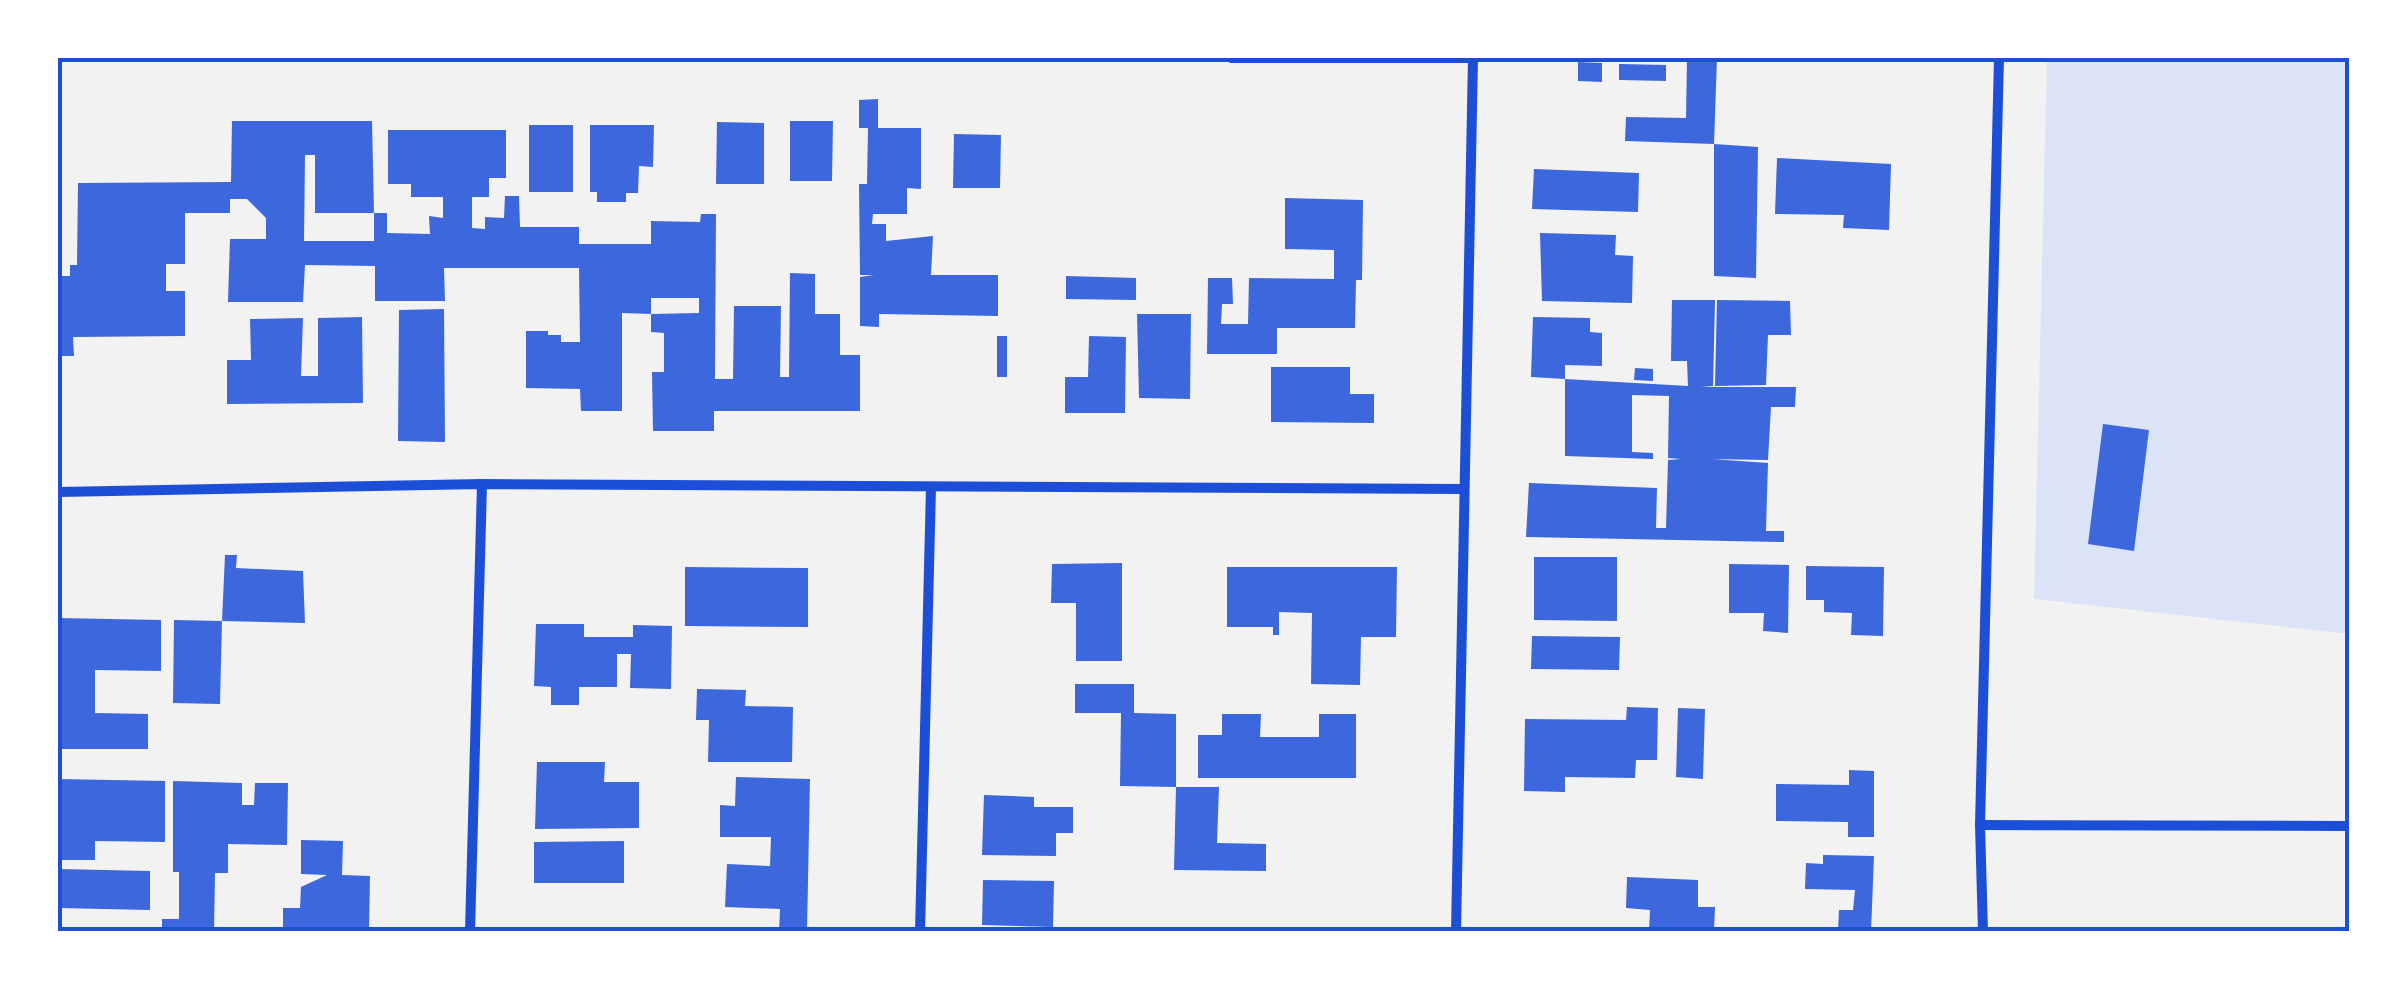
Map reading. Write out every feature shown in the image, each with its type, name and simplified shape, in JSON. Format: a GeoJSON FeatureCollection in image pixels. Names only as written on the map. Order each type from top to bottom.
{"type":"FeatureCollection","features":[{"type":"Feature","properties":{"kind":"street"},"geometry":{"type":"LineString","coordinates":[[1231,58],[1473,58],[1456,932]]}},
{"type":"Feature","properties":{"kind":"street"},"geometry":{"type":"LineString","coordinates":[[1983,932],[1980,825],[1999,58]]}},
{"type":"Feature","properties":{"kind":"street"},"geometry":{"type":"LineString","coordinates":[[58,492],[482,484],[1462,489]]}},
{"type":"Feature","properties":{"kind":"street"},"geometry":{"type":"LineString","coordinates":[[470,932],[482,484]]}},
{"type":"Feature","properties":{"kind":"street"},"geometry":{"type":"LineString","coordinates":[[920,932],[931,487]]}},
{"type":"Feature","properties":{"kind":"street"},"geometry":{"type":"LineString","coordinates":[[1980,825],[2350,826]]}},
{"type":"Feature","properties":{"kind":"shaded area"},"geometry":{"type":"Polygon","coordinates":[[[2047,58],[2349,58],[2349,634],[2034,599],[2047,58]]]}},
{"type":"Feature","properties":{"kind":"building"},"geometry":{"type":"Polygon","coordinates":[[[1687,58],[1717,58],[1714,144],[1625,141],[1626,117],[1686,118],[1687,58]]]}},
{"type":"Feature","properties":{"kind":"building"},"geometry":{"type":"Polygon","coordinates":[[[1578,62],[1602,63],[1602,82],[1578,81],[1578,62]]]}},
{"type":"Feature","properties":{"kind":"building"},"geometry":{"type":"Polygon","coordinates":[[[1619,64],[1666,65],[1666,81],[1619,80],[1619,64]]]}},
{"type":"Feature","properties":{"kind":"building"},"geometry":{"type":"Polygon","coordinates":[[[878,99],[878,128],[921,128],[921,189],[907,188],[907,214],[873,214],[872,224],[886,224],[886,241],[933,236],[931,275],[998,275],[998,316],[879,314],[879,327],[860,326],[860,277],[874,275],[860,275],[859,184],[867,184],[868,128],[859,128],[859,100],[878,99]]]}},
{"type":"Feature","properties":{"kind":"building"},"geometry":{"type":"Polygon","coordinates":[[[232,121],[372,121],[374,213],[387,213],[387,233],[430,234],[429,216],[443,218],[443,197],[411,197],[411,184],[388,184],[388,130],[506,130],[506,178],[489,178],[489,197],[472,197],[472,228],[485,229],[485,217],[504,218],[505,196],[519,196],[520,227],[579,227],[579,244],[651,244],[651,221],[700,222],[701,214],[716,214],[715,379],[733,379],[734,306],[781,306],[780,377],[789,377],[790,273],[815,274],[815,314],[840,314],[840,355],[860,355],[860,411],[714,411],[714,431],[653,431],[652,372],[664,372],[664,333],[651,332],[651,314],[622,313],[622,411],[581,411],[580,389],[526,388],[526,331],[548,331],[548,335],[561,335],[561,342],[580,342],[579,268],[444,268],[445,301],[375,301],[375,266],[305,265],[303,302],[228,302],[230,239],[266,239],[266,218],[247,199],[230,199],[230,213],[185,213],[185,264],[166,264],[166,291],[185,291],[185,336],[73,337],[74,356],[58,356],[58,276],[70,276],[70,265],[77,265],[78,183],[231,182],[232,121]],[[305,155],[304,241],[374,241],[374,213],[315,213],[315,155],[305,155]],[[651,298],[651,314],[699,313],[699,298],[651,298]]]}},
{"type":"Feature","properties":{"kind":"building"},"geometry":{"type":"Polygon","coordinates":[[[790,121],[833,121],[832,181],[790,181],[790,121]]]}},
{"type":"Feature","properties":{"kind":"building"},"geometry":{"type":"Polygon","coordinates":[[[717,122],[764,123],[764,184],[716,184],[717,122]]]}},
{"type":"Feature","properties":{"kind":"building"},"geometry":{"type":"Polygon","coordinates":[[[529,125],[573,125],[573,192],[529,192],[529,125]]]}},
{"type":"Feature","properties":{"kind":"building"},"geometry":{"type":"Polygon","coordinates":[[[590,125],[654,125],[653,167],[639,166],[638,193],[626,193],[626,202],[597,202],[597,192],[590,192],[590,125]]]}},
{"type":"Feature","properties":{"kind":"building"},"geometry":{"type":"Polygon","coordinates":[[[954,134],[1001,135],[1000,188],[953,188],[954,134]]]}},
{"type":"Feature","properties":{"kind":"building"},"geometry":{"type":"Polygon","coordinates":[[[1714,144],[1758,147],[1756,278],[1714,276],[1714,144]]]}},
{"type":"Feature","properties":{"kind":"building"},"geometry":{"type":"Polygon","coordinates":[[[1777,158],[1891,164],[1889,230],[1843,228],[1844,215],[1775,214],[1777,158]]]}},
{"type":"Feature","properties":{"kind":"building"},"geometry":{"type":"Polygon","coordinates":[[[1534,169],[1639,173],[1638,212],[1532,209],[1534,169]]]}},
{"type":"Feature","properties":{"kind":"building"},"geometry":{"type":"Polygon","coordinates":[[[1285,198],[1363,200],[1362,280],[1356,280],[1355,328],[1277,328],[1277,354],[1207,354],[1208,278],[1232,278],[1233,304],[1222,304],[1221,324],[1248,324],[1249,278],[1334,279],[1334,250],[1285,249],[1285,198]]]}},
{"type":"Feature","properties":{"kind":"building"},"geometry":{"type":"Polygon","coordinates":[[[1540,233],[1616,235],[1615,255],[1633,256],[1632,303],[1542,301],[1540,233]]]}},
{"type":"Feature","properties":{"kind":"building"},"geometry":{"type":"Polygon","coordinates":[[[1066,276],[1136,278],[1136,300],[1066,299],[1066,276]]]}},
{"type":"Feature","properties":{"kind":"building"},"geometry":{"type":"Polygon","coordinates":[[[1672,300],[1715,300],[1713,386],[1701,387],[1796,387],[1795,407],[1771,407],[1768,460],[1712,459],[1768,463],[1766,531],[1784,531],[1784,542],[1526,537],[1529,483],[1657,488],[1656,528],[1666,528],[1668,460],[1681,459],[1668,458],[1669,396],[1632,395],[1632,452],[1653,453],[1653,459],[1565,456],[1565,379],[1688,386],[1687,361],[1671,361],[1672,300]]]}},
{"type":"Feature","properties":{"kind":"building"},"geometry":{"type":"Polygon","coordinates":[[[1717,300],[1790,301],[1791,335],[1768,335],[1766,385],[1715,386],[1717,300]]]}},
{"type":"Feature","properties":{"kind":"building"},"geometry":{"type":"Polygon","coordinates":[[[444,309],[445,442],[398,441],[399,310],[444,309]]]}},
{"type":"Feature","properties":{"kind":"building"},"geometry":{"type":"Polygon","coordinates":[[[1137,314],[1191,314],[1190,399],[1139,398],[1137,314]]]}},
{"type":"Feature","properties":{"kind":"building"},"geometry":{"type":"Polygon","coordinates":[[[362,317],[363,403],[227,404],[227,360],[251,360],[250,319],[303,318],[301,376],[318,376],[318,318],[362,317]]]}},
{"type":"Feature","properties":{"kind":"building"},"geometry":{"type":"Polygon","coordinates":[[[1533,317],[1590,318],[1590,332],[1602,333],[1602,366],[1565,365],[1565,379],[1531,377],[1533,317]]]}},
{"type":"Feature","properties":{"kind":"building"},"geometry":{"type":"Polygon","coordinates":[[[997,336],[1007,336],[1007,377],[997,377],[997,336]]]}},
{"type":"Feature","properties":{"kind":"building"},"geometry":{"type":"Polygon","coordinates":[[[1089,336],[1126,337],[1125,413],[1065,413],[1065,377],[1088,377],[1089,336]]]}},
{"type":"Feature","properties":{"kind":"building"},"geometry":{"type":"Polygon","coordinates":[[[1271,367],[1350,367],[1350,394],[1374,394],[1374,423],[1271,422],[1271,367]]]}},
{"type":"Feature","properties":{"kind":"building"},"geometry":{"type":"Polygon","coordinates":[[[1635,368],[1653,369],[1653,381],[1634,380],[1635,368]]]}},
{"type":"Feature","properties":{"kind":"building"},"geometry":{"type":"Polygon","coordinates":[[[2103,424],[2149,430],[2134,551],[2088,544],[2103,424]]]}},
{"type":"Feature","properties":{"kind":"building"},"geometry":{"type":"Polygon","coordinates":[[[225,555],[237,555],[236,568],[303,571],[305,623],[222,621],[225,555]]]}},
{"type":"Feature","properties":{"kind":"building"},"geometry":{"type":"Polygon","coordinates":[[[1534,557],[1617,557],[1617,621],[1534,620],[1534,557]]]}},
{"type":"Feature","properties":{"kind":"building"},"geometry":{"type":"Polygon","coordinates":[[[1122,563],[1122,661],[1076,661],[1076,603],[1051,603],[1052,564],[1122,563]]]}},
{"type":"Feature","properties":{"kind":"building"},"geometry":{"type":"Polygon","coordinates":[[[1729,564],[1789,565],[1788,633],[1763,631],[1764,613],[1729,613],[1729,564]]]}},
{"type":"Feature","properties":{"kind":"building"},"geometry":{"type":"Polygon","coordinates":[[[1806,566],[1884,567],[1883,636],[1851,635],[1852,613],[1824,612],[1824,600],[1806,600],[1806,566]]]}},
{"type":"Feature","properties":{"kind":"building"},"geometry":{"type":"Polygon","coordinates":[[[685,567],[808,568],[808,627],[685,626],[685,567]]]}},
{"type":"Feature","properties":{"kind":"building"},"geometry":{"type":"Polygon","coordinates":[[[1227,567],[1397,567],[1396,637],[1361,637],[1360,685],[1311,684],[1312,613],[1279,612],[1279,635],[1273,635],[1273,627],[1227,627],[1227,567]]]}},
{"type":"Feature","properties":{"kind":"building"},"geometry":{"type":"Polygon","coordinates":[[[58,618],[161,620],[161,671],[95,670],[95,713],[148,714],[148,749],[58,749],[58,618]]]}},
{"type":"Feature","properties":{"kind":"building"},"geometry":{"type":"Polygon","coordinates":[[[174,620],[222,621],[220,704],[173,703],[174,620]]]}},
{"type":"Feature","properties":{"kind":"building"},"geometry":{"type":"Polygon","coordinates":[[[536,624],[584,624],[584,637],[633,637],[633,625],[672,626],[671,689],[630,688],[631,654],[617,654],[617,687],[579,687],[579,705],[551,705],[551,687],[534,686],[536,624]]]}},
{"type":"Feature","properties":{"kind":"building"},"geometry":{"type":"Polygon","coordinates":[[[1532,636],[1620,637],[1619,670],[1531,669],[1532,636]]]}},
{"type":"Feature","properties":{"kind":"building"},"geometry":{"type":"Polygon","coordinates":[[[1075,684],[1134,684],[1134,713],[1176,714],[1176,787],[1120,786],[1121,713],[1075,713],[1075,684]]]}},
{"type":"Feature","properties":{"kind":"building"},"geometry":{"type":"Polygon","coordinates":[[[697,689],[746,690],[745,706],[793,707],[792,762],[708,762],[709,720],[696,720],[697,689]]]}},
{"type":"Feature","properties":{"kind":"building"},"geometry":{"type":"Polygon","coordinates":[[[1627,707],[1658,708],[1657,760],[1636,760],[1635,778],[1565,777],[1565,792],[1524,791],[1525,719],[1626,720],[1627,707]]]}},
{"type":"Feature","properties":{"kind":"building"},"geometry":{"type":"Polygon","coordinates":[[[1678,708],[1705,709],[1703,779],[1676,777],[1678,708]]]}},
{"type":"Feature","properties":{"kind":"building"},"geometry":{"type":"Polygon","coordinates":[[[1222,714],[1261,714],[1260,737],[1319,737],[1319,714],[1356,714],[1356,778],[1198,778],[1198,735],[1222,735],[1222,714]]]}},
{"type":"Feature","properties":{"kind":"building"},"geometry":{"type":"Polygon","coordinates":[[[537,762],[605,762],[604,782],[639,782],[639,828],[535,829],[537,762]]]}},
{"type":"Feature","properties":{"kind":"building"},"geometry":{"type":"Polygon","coordinates":[[[1849,770],[1874,771],[1874,837],[1848,837],[1848,822],[1776,821],[1776,784],[1849,785],[1849,770]]]}},
{"type":"Feature","properties":{"kind":"building"},"geometry":{"type":"Polygon","coordinates":[[[736,777],[810,779],[807,932],[779,932],[780,909],[725,907],[727,864],[770,866],[771,837],[720,837],[720,805],[735,806],[736,777]]]}},
{"type":"Feature","properties":{"kind":"building"},"geometry":{"type":"Polygon","coordinates":[[[58,779],[165,781],[165,842],[95,841],[95,860],[58,860],[58,779]]]}},
{"type":"Feature","properties":{"kind":"building"},"geometry":{"type":"Polygon","coordinates":[[[173,781],[242,783],[242,805],[254,805],[255,783],[288,783],[287,845],[228,844],[228,873],[215,873],[214,932],[162,932],[162,919],[179,919],[179,872],[173,872],[173,781]]]}},
{"type":"Feature","properties":{"kind":"building"},"geometry":{"type":"Polygon","coordinates":[[[1176,787],[1219,787],[1217,843],[1266,844],[1266,871],[1174,870],[1176,787]]]}},
{"type":"Feature","properties":{"kind":"building"},"geometry":{"type":"Polygon","coordinates":[[[984,795],[1034,797],[1034,807],[1073,807],[1073,833],[1056,833],[1056,856],[982,855],[984,795]]]}},
{"type":"Feature","properties":{"kind":"building"},"geometry":{"type":"Polygon","coordinates":[[[301,840],[343,841],[342,875],[370,876],[369,932],[283,929],[283,908],[300,908],[301,887],[327,875],[301,874],[301,840]]]}},
{"type":"Feature","properties":{"kind":"building"},"geometry":{"type":"Polygon","coordinates":[[[624,841],[624,883],[534,883],[534,842],[624,841]]]}},
{"type":"Feature","properties":{"kind":"building"},"geometry":{"type":"Polygon","coordinates":[[[1823,855],[1874,856],[1871,932],[1838,932],[1839,910],[1853,910],[1855,890],[1805,889],[1806,863],[1823,864],[1823,855]]]}},
{"type":"Feature","properties":{"kind":"building"},"geometry":{"type":"Polygon","coordinates":[[[58,869],[150,871],[150,910],[58,908],[58,869]]]}},
{"type":"Feature","properties":{"kind":"building"},"geometry":{"type":"Polygon","coordinates":[[[1627,877],[1698,880],[1698,907],[1715,907],[1714,932],[1649,932],[1650,910],[1626,908],[1627,877]]]}},
{"type":"Feature","properties":{"kind":"building"},"geometry":{"type":"Polygon","coordinates":[[[983,880],[1054,881],[1053,927],[982,925],[983,880]]]}}]}
